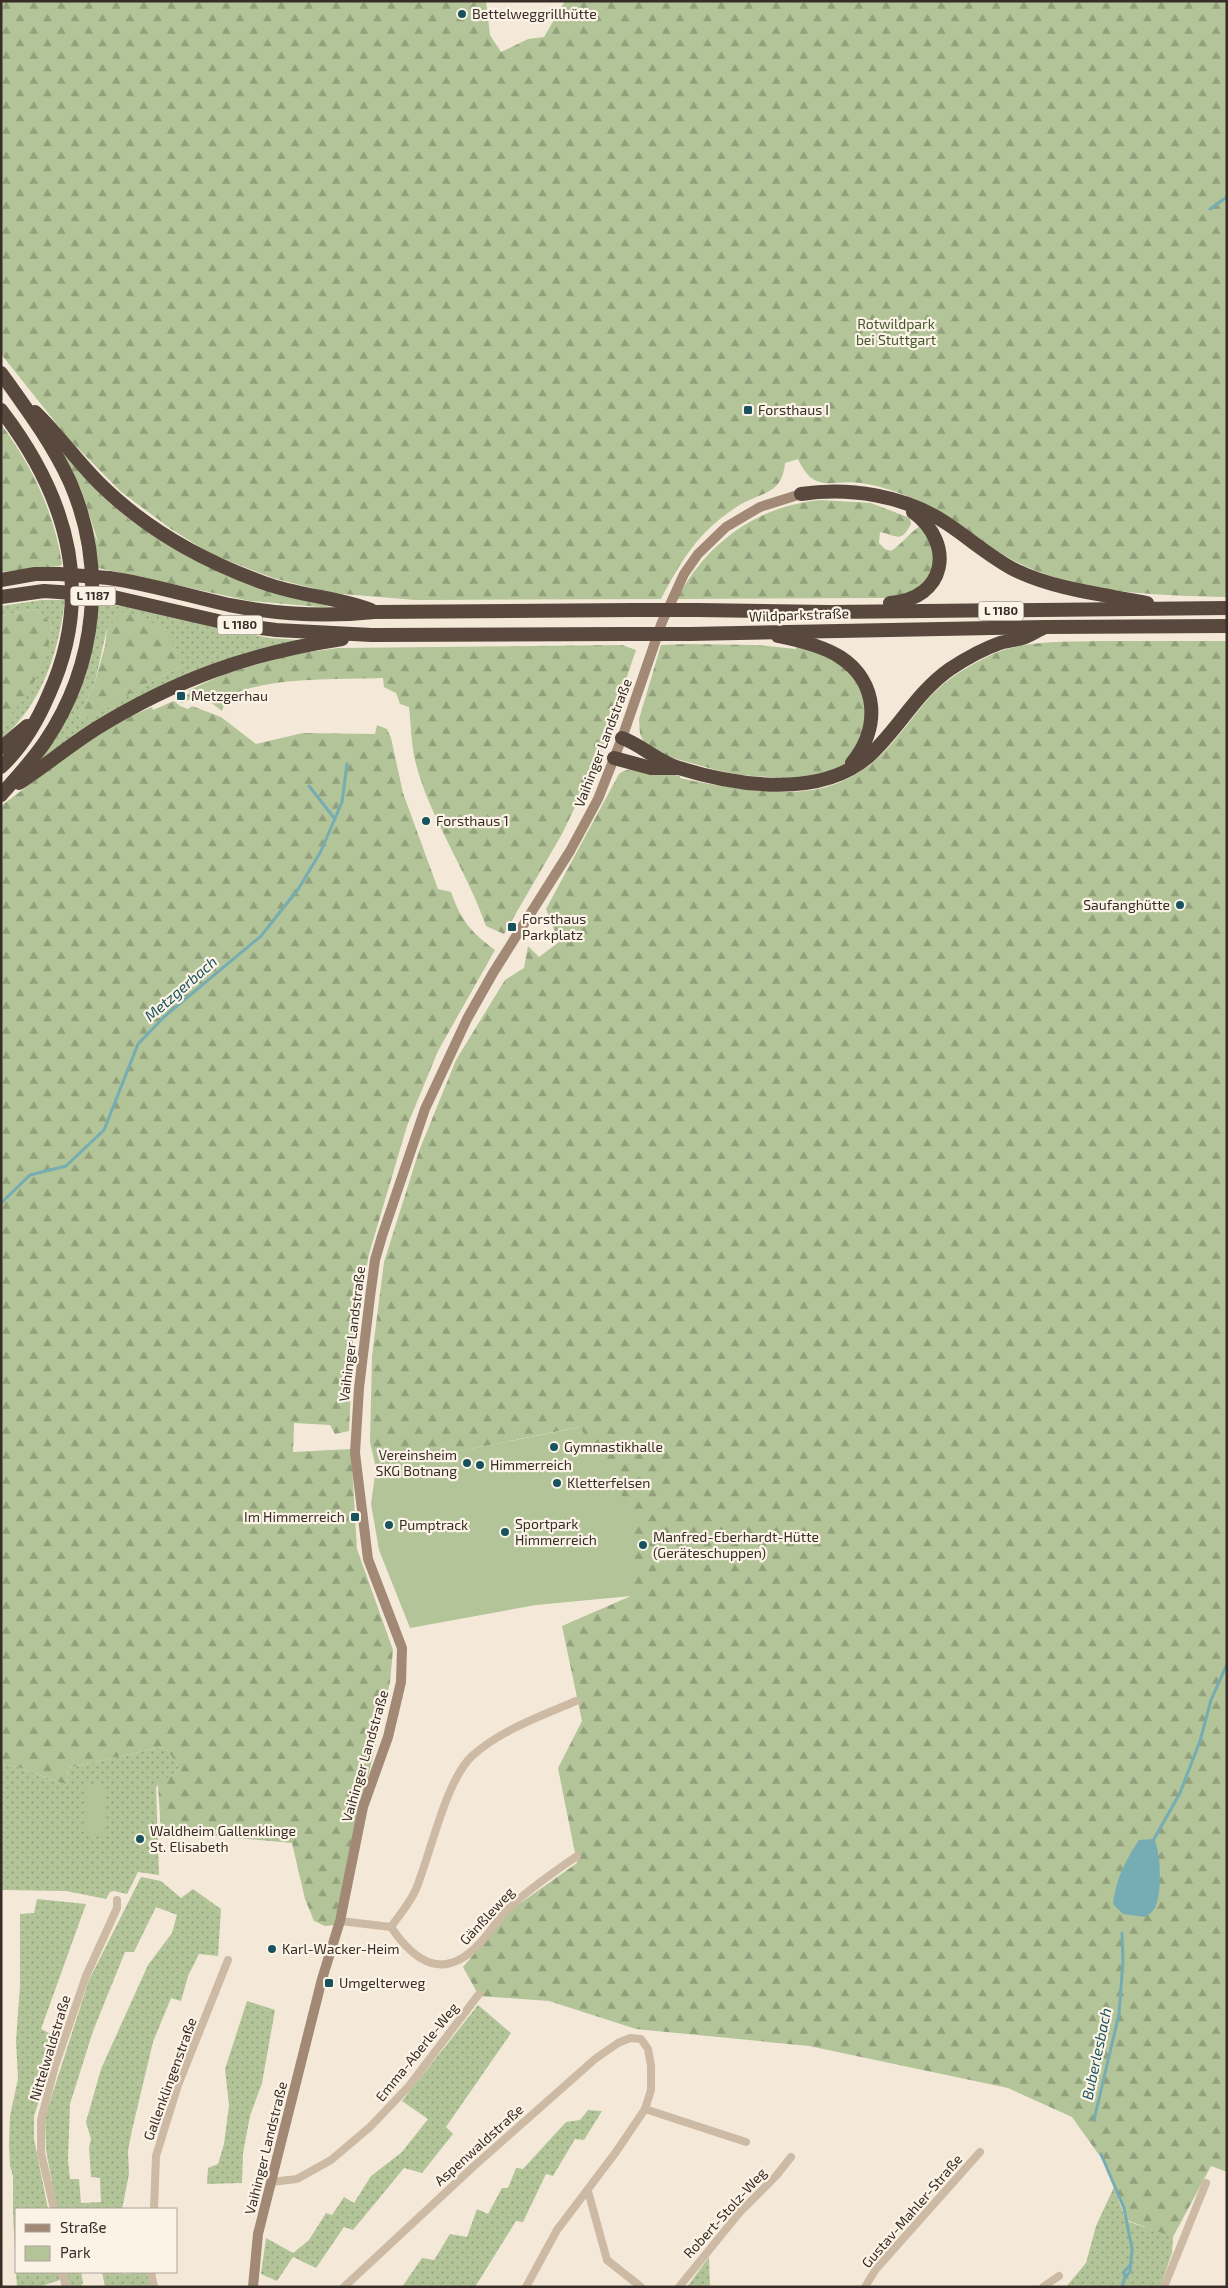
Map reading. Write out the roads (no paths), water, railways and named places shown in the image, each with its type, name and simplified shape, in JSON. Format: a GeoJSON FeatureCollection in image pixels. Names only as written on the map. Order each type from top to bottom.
{"type":"FeatureCollection","features":[{"type":"Feature","properties":{"kind":"highway","name":"L 1187"},"geometry":{"type":"LineString","coordinates":[[1,373],[54,451],[76,497],[89,546],[93,602],[86,648],[70,696],[46,741],[1,794]]}},
{"type":"Feature","properties":{"kind":"highway","name":"L 1187"},"geometry":{"type":"LineString","coordinates":[[14,391],[50,426],[67,449],[107,491],[146,523],[173,541],[231,571],[265,584],[292,592],[354,604],[374,612]]}},
{"type":"Feature","properties":{"kind":"highway","name":"L 1187"},"geometry":{"type":"LineString","coordinates":[[1,410],[37,463],[54,496],[66,534],[71,562],[72,604],[68,638],[57,678],[24,740],[1,767]]}},
{"type":"Feature","properties":{"kind":"highway","name":"L 1180"},"geometry":{"type":"LineString","coordinates":[[801,494],[828,490],[886,498],[915,506],[944,522],[1000,561],[1031,577],[1076,591],[1172,608]]}},
{"type":"Feature","properties":{"kind":"highway","name":"L 1180"},"geometry":{"type":"LineString","coordinates":[[830,612],[847,606],[907,602],[926,590],[936,575],[940,559],[938,542],[932,530],[922,518],[903,504]]}},
{"type":"Feature","properties":{"kind":"highway","name":"L 1180"},"geometry":{"type":"LineString","coordinates":[[1,580],[35,574],[109,578],[257,609],[286,613],[346,615],[374,612]]}},
{"type":"Feature","properties":{"kind":"highway","name":"L 1180"},"geometry":{"type":"LineString","coordinates":[[1,597],[44,591],[109,596],[254,628],[372,635]]}},
{"type":"Feature","properties":{"kind":"highway","name":"Wildparkstraße"},"geometry":{"type":"LineString","coordinates":[[374,612],[633,610],[830,612],[1227,608]]}},
{"type":"Feature","properties":{"kind":"highway","name":"L 1180"},"geometry":{"type":"LineString","coordinates":[[614,758],[650,768],[677,768],[750,782],[789,785],[815,783],[844,773],[871,754],[925,690],[950,669],[1000,643],[1024,638],[1046,626]]}},
{"type":"Feature","properties":{"kind":"highway","name":"Wildparkstraße"},"geometry":{"type":"LineString","coordinates":[[372,635],[690,634],[1046,626],[1227,626]]}},
{"type":"Feature","properties":{"kind":"highway","name":"L 1180"},"geometry":{"type":"LineString","coordinates":[[763,633],[792,639],[833,652],[849,664],[869,689],[872,706],[870,732],[859,754],[844,773]]}},
{"type":"Feature","properties":{"kind":"highway","name":"L 1180"},"geometry":{"type":"LineString","coordinates":[[1,794],[98,728],[184,682],[234,662],[281,650],[372,635]]}},
{"type":"Feature","properties":{"kind":"highway"},"geometry":{"type":"LineString","coordinates":[[1,748],[37,718]]}},
{"type":"Feature","properties":{"kind":"highway","name":"L 1180"},"geometry":{"type":"LineString","coordinates":[[622,738],[677,768]]}},
{"type":"Feature","properties":{"kind":"street","name":"Vaihinger Landstraße"},"geometry":{"type":"LineString","coordinates":[[253,2287],[258,2234],[322,1979],[340,1921],[363,1807],[388,1736],[400,1682],[402,1648],[368,1559],[355,1453],[359,1388],[375,1260],[412,1147],[444,1064],[493,973],[585,825],[622,738],[673,594],[691,562],[709,541],[747,513],[775,501],[801,494]]}},
{"type":"Feature","properties":{"kind":"street"},"geometry":{"type":"LineString","coordinates":[[340,1921],[391,1927],[415,1891],[457,1776],[471,1757],[491,1741],[576,1701]]}},
{"type":"Feature","properties":{"kind":"street","name":"Gänßleweg"},"geometry":{"type":"LineString","coordinates":[[391,1927],[405,1947],[418,1958],[434,1965],[451,1965],[466,1958],[511,1905],[577,1856]]}},
{"type":"Feature","properties":{"kind":"street","name":"Nittelwaldstraße"},"geometry":{"type":"LineString","coordinates":[[54,2208],[41,2152],[41,2120],[55,2066],[86,1976],[117,1908],[117,1900]]}},
{"type":"Feature","properties":{"kind":"street","name":"Gallenklingenstraße"},"geometry":{"type":"LineString","coordinates":[[154,2208],[156,2156],[178,2085],[228,1960]]}},
{"type":"Feature","properties":{"kind":"street","name":"Emma-Aberle-Weg"},"geometry":{"type":"LineString","coordinates":[[271,2182],[297,2179],[331,2160],[370,2127],[421,2072],[479,1994]]}},
{"type":"Feature","properties":{"kind":"street","name":"Aspenwaldstraße"},"geometry":{"type":"LineString","coordinates":[[344,2287],[480,2160],[595,2059],[618,2042],[630,2038],[641,2039],[648,2049],[652,2090],[645,2109]]}},
{"type":"Feature","properties":{"kind":"street"},"geometry":{"type":"LineString","coordinates":[[526,2287],[557,2230],[588,2191],[645,2109],[746,2142]]}},
{"type":"Feature","properties":{"kind":"street","name":"Gustav-Mahler-Straße"},"geometry":{"type":"LineString","coordinates":[[865,2287],[876,2269],[980,2152]]}},
{"type":"Feature","properties":{"kind":"street","name":"Robert-Stolz-Weg"},"geometry":{"type":"LineString","coordinates":[[678,2287],[740,2212],[776,2176],[790,2157]]}},
{"type":"Feature","properties":{"kind":"street"},"geometry":{"type":"LineString","coordinates":[[1164,2287],[1206,2183]]}},
{"type":"Feature","properties":{"kind":"street"},"geometry":{"type":"LineString","coordinates":[[588,2191],[607,2260],[641,2287]]}},
{"type":"Feature","properties":{"kind":"street"},"geometry":{"type":"LineString","coordinates":[[62,2273],[66,2287]]}},
{"type":"Feature","properties":{"kind":"street"},"geometry":{"type":"LineString","coordinates":[[151,2273],[154,2287]]}},
{"type":"Feature","properties":{"kind":"street"},"geometry":{"type":"LineString","coordinates":[[1043,2287],[1059,2276]]}},
{"type":"Feature","properties":{"kind":"water"},"geometry":{"type":"Polygon","coordinates":[[[1154,1839],[1160,1872],[1158,1899],[1155,1907],[1146,1917],[1123,1914],[1113,1904],[1116,1886],[1122,1870],[1139,1840],[1154,1839]]]}},
{"type":"Feature","properties":{"kind":"waterway"},"geometry":{"type":"LineString","coordinates":[[1210,209],[1227,197]]}},
{"type":"Feature","properties":{"kind":"waterway","name":"Metzgerbach"},"geometry":{"type":"LineString","coordinates":[[1,1203],[30,1175],[66,1166],[104,1130],[138,1044],[165,1016],[261,936],[299,888],[321,851],[342,802],[347,764]]}},
{"type":"Feature","properties":{"kind":"waterway"},"geometry":{"type":"LineString","coordinates":[[309,786],[335,819]]}},
{"type":"Feature","properties":{"kind":"waterway","name":"Buberlesbach"},"geometry":{"type":"LineString","coordinates":[[1154,1839],[1180,1793],[1200,1741],[1211,1700],[1227,1664]]}},
{"type":"Feature","properties":{"kind":"waterway","name":"Buberlesbach"},"geometry":{"type":"LineString","coordinates":[[1094,2120],[1119,2014],[1123,1961],[1122,1933]]}},
{"type":"Feature","properties":{"kind":"waterway","name":"Buberlesbach"},"geometry":{"type":"LineString","coordinates":[[1101,2154],[1124,2208],[1132,2249],[1130,2272],[1125,2277]]}},
{"type":"Feature","properties":{"kind":"waterway","name":"Buberlesbach"},"geometry":{"type":"LineString","coordinates":[[1122,2287],[1125,2277],[1124,2272],[1129,2266]]}},
{"type":"Feature","properties":{"kind":"place","name":"Bettelweggrillhütte"},"geometry":{"type":"Point","coordinates":[462,14]}},
{"type":"Feature","properties":{"kind":"place","name":"Forsthaus I"},"geometry":{"type":"Point","coordinates":[748,410]}},
{"type":"Feature","properties":{"kind":"place","name":"Metzgerhau"},"geometry":{"type":"Point","coordinates":[181,696]}},
{"type":"Feature","properties":{"kind":"place","name":"Forsthaus 1"},"geometry":{"type":"Point","coordinates":[426,821]}},
{"type":"Feature","properties":{"kind":"place","name":"Saufanghütte"},"geometry":{"type":"Point","coordinates":[1180,905]}},
{"type":"Feature","properties":{"kind":"place","name":"Forsthaus Parkplatz"},"geometry":{"type":"Point","coordinates":[512,927]}},
{"type":"Feature","properties":{"kind":"place","name":"Gymnastikhalle"},"geometry":{"type":"Point","coordinates":[554,1447]}},
{"type":"Feature","properties":{"kind":"place","name":"Vereinsheim SKG Botnang"},"geometry":{"type":"Point","coordinates":[467,1463]}},
{"type":"Feature","properties":{"kind":"place","name":"Himmerreich"},"geometry":{"type":"Point","coordinates":[480,1465]}},
{"type":"Feature","properties":{"kind":"place","name":"Kletterfelsen"},"geometry":{"type":"Point","coordinates":[557,1483]}},
{"type":"Feature","properties":{"kind":"place","name":"Im Himmerreich"},"geometry":{"type":"Point","coordinates":[355,1517]}},
{"type":"Feature","properties":{"kind":"place","name":"Pumptrack"},"geometry":{"type":"Point","coordinates":[389,1525]}},
{"type":"Feature","properties":{"kind":"place","name":"Sportpark Himmerreich"},"geometry":{"type":"Point","coordinates":[505,1532]}},
{"type":"Feature","properties":{"kind":"place","name":"Manfred-Eberhardt-Hütte (Geräteschuppen)"},"geometry":{"type":"Point","coordinates":[643,1545]}},
{"type":"Feature","properties":{"kind":"place","name":"Waldheim Gallenklinge St. Elisabeth"},"geometry":{"type":"Point","coordinates":[140,1839]}},
{"type":"Feature","properties":{"kind":"place","name":"Karl-Wacker-Heim"},"geometry":{"type":"Point","coordinates":[272,1949]}},
{"type":"Feature","properties":{"kind":"place","name":"Umgelterweg"},"geometry":{"type":"Point","coordinates":[329,1983]}},
{"type":"Feature","properties":{"kind":"park label","name":"Rotwildpark bei Stuttgart"},"geometry":{"type":"Point","coordinates":[896,332]}}]}
